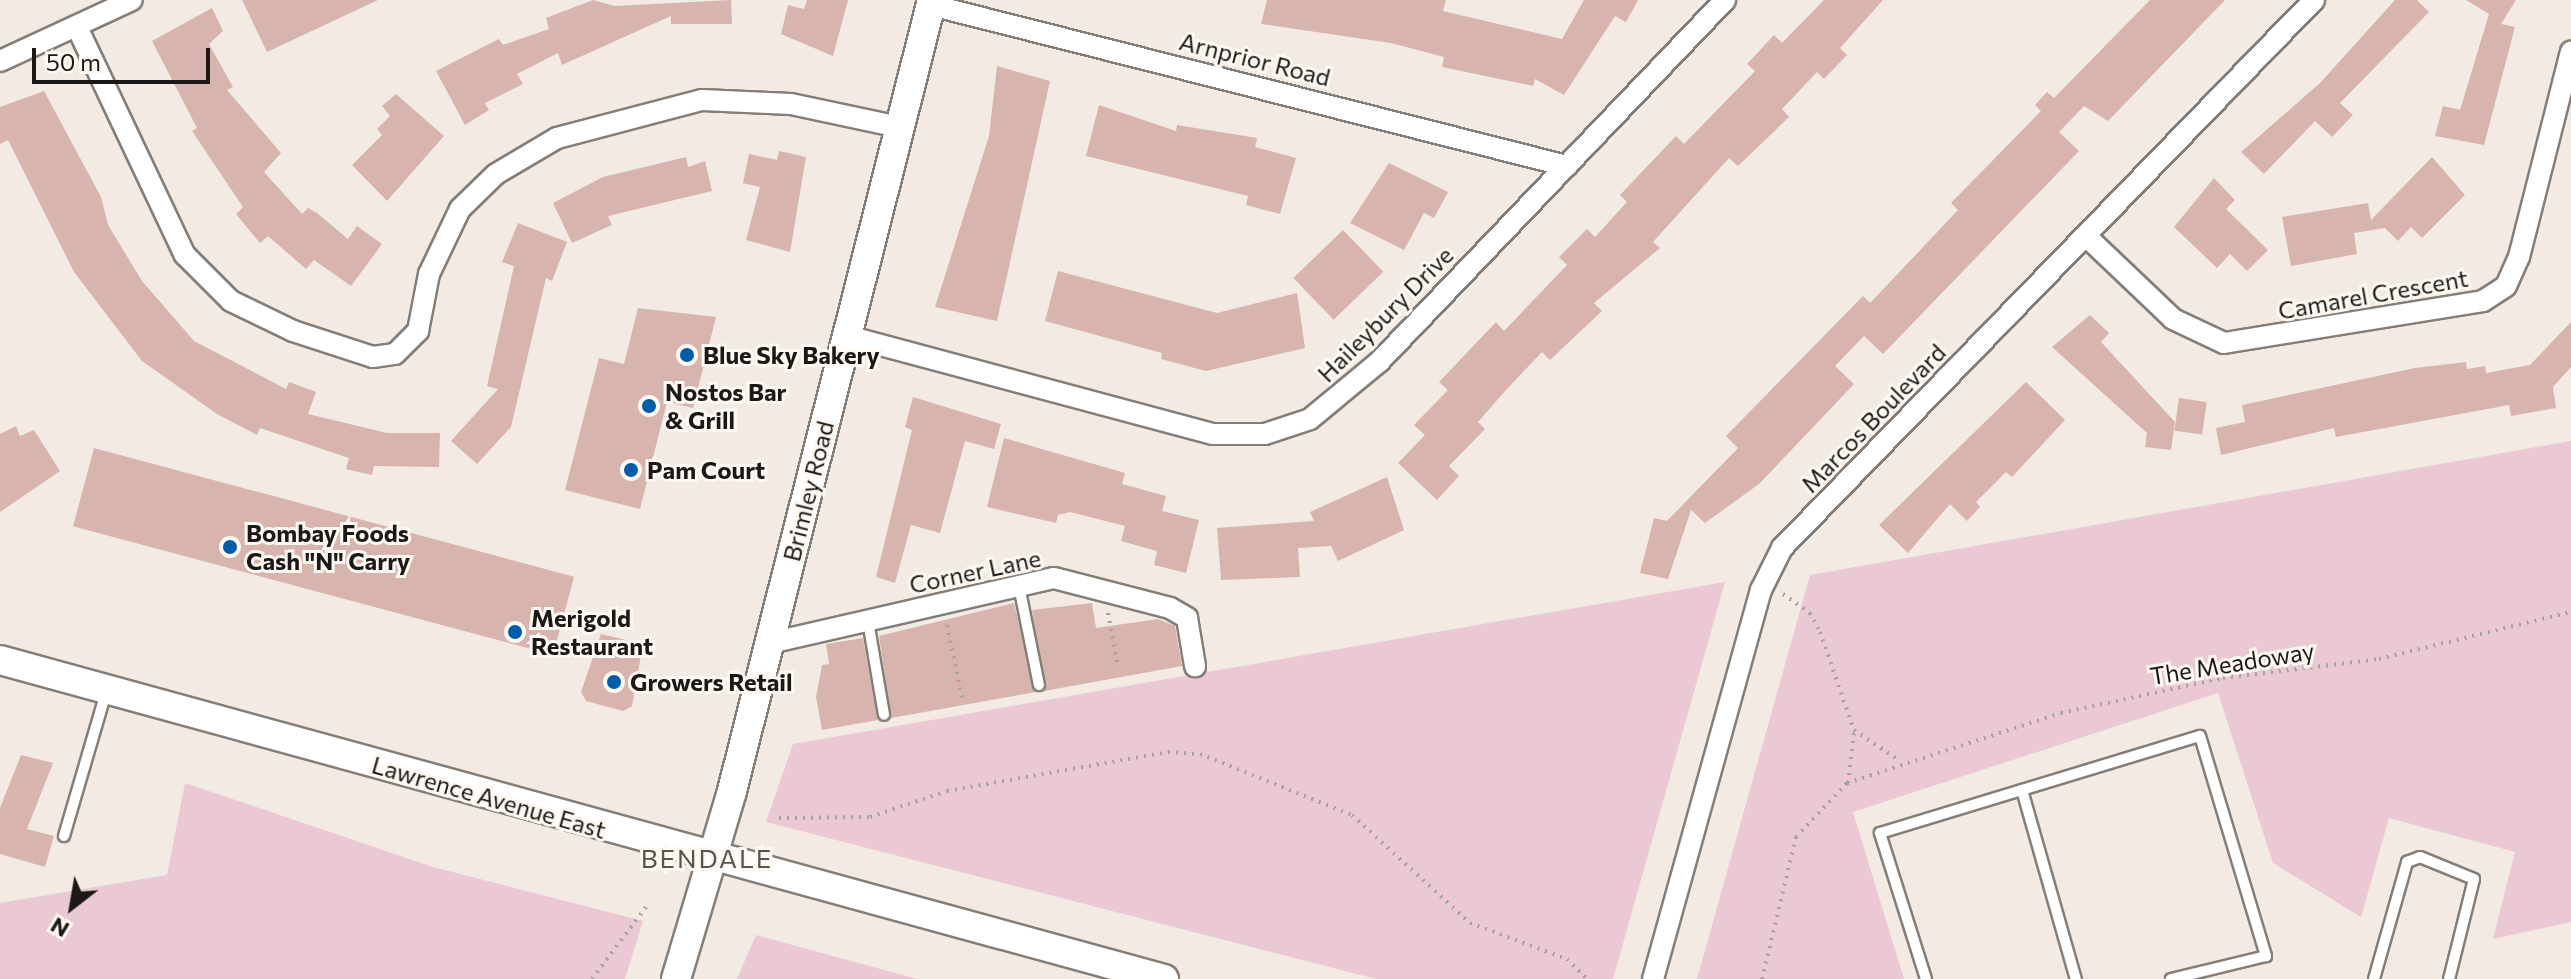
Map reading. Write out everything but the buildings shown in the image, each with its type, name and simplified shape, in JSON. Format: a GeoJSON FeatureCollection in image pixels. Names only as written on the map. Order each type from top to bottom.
{"type":"FeatureCollection","features":[{"type":"Feature","properties":{"kind":"main road","name":"Brimley Road"},"geometry":{"type":"LineString","coordinates":[[676,979],[770,643],[931,2]]}},
{"type":"Feature","properties":{"kind":"main road","name":"Lawrence Avenue East"},"geometry":{"type":"LineString","coordinates":[[0,660],[712,859],[1164,979]]}},
{"type":"Feature","properties":{"kind":"street"},"geometry":{"type":"LineString","coordinates":[[0,61],[132,0]]}},
{"type":"Feature","properties":{"kind":"street","name":"Haileybury Drive"},"geometry":{"type":"LineString","coordinates":[[847,336],[1154,424],[1265,434],[1310,419],[1347,393],[1725,0]]}},
{"type":"Feature","properties":{"kind":"street","name":"Marcos Boulevard"},"geometry":{"type":"LineString","coordinates":[[1653,979],[1765,582],[1782,548],[2314,0]]}},
{"type":"Feature","properties":{"kind":"street","name":"Arnprior Road"},"geometry":{"type":"LineString","coordinates":[[931,2],[1567,166]]}},
{"type":"Feature","properties":{"kind":"street"},"geometry":{"type":"LineString","coordinates":[[77,27],[185,255],[231,301],[373,357],[395,354],[414,337],[429,274],[460,209],[496,174],[557,138],[702,100],[791,104],[899,127]]}},
{"type":"Feature","properties":{"kind":"street","name":"Camarel Crescent"},"geometry":{"type":"LineString","coordinates":[[2087,237],[2173,319],[2224,343],[2483,301],[2506,286],[2519,257],[2571,51]]}},
{"type":"Feature","properties":{"kind":"street","name":"Corner Lane"},"geometry":{"type":"LineString","coordinates":[[770,643],[1054,578],[1187,618],[1195,666]]}},
{"type":"Feature","properties":{"kind":"lane"},"geometry":{"type":"LineString","coordinates":[[1019,586],[1039,685]]}},
{"type":"Feature","properties":{"kind":"lane"},"geometry":{"type":"LineString","coordinates":[[868,621],[884,715]]}},
{"type":"Feature","properties":{"kind":"lane"},"geometry":{"type":"LineString","coordinates":[[64,836],[107,690]]}},
{"type":"Feature","properties":{"kind":"lane"},"geometry":{"type":"LineString","coordinates":[[1926,979],[1880,833],[2200,736],[2266,956],[2171,979]]}},
{"type":"Feature","properties":{"kind":"lane"},"geometry":{"type":"LineString","coordinates":[[2022,790],[2076,979]]}},
{"type":"Feature","properties":{"kind":"lane"},"geometry":{"type":"LineString","coordinates":[[2374,979],[2407,862],[2420,857],[2474,879],[2449,979]]}},
{"type":"Feature","properties":{"kind":"path"},"geometry":{"type":"LineString","coordinates":[[1765,582],[1810,613],[1854,730],[1847,783]]}},
{"type":"Feature","properties":{"kind":"path"},"geometry":{"type":"LineString","coordinates":[[1104,591],[1118,667]]}},
{"type":"Feature","properties":{"kind":"path"},"geometry":{"type":"LineString","coordinates":[[942,604],[962,697]]}},
{"type":"Feature","properties":{"kind":"path","name":"The Meadoway"},"geometry":{"type":"LineString","coordinates":[[1762,979],[1796,837],[1847,783],[1902,761],[2061,713],[2223,678],[2379,659],[2571,612]]}},
{"type":"Feature","properties":{"kind":"path"},"geometry":{"type":"LineString","coordinates":[[1854,730],[1902,761]]}},
{"type":"Feature","properties":{"kind":"path"},"geometry":{"type":"LineString","coordinates":[[779,818],[870,817],[977,786],[1168,752],[1200,754],[1352,815],[1470,923],[1502,940],[1552,952],[1587,979]]}},
{"type":"Feature","properties":{"kind":"path"},"geometry":{"type":"LineString","coordinates":[[592,979],[646,907]]}},
{"type":"Feature","properties":{"kind":"shaded area"},"geometry":{"type":"Polygon","coordinates":[[[2571,441],[2571,922],[2493,939],[2515,852],[2389,818],[2361,917],[2273,863],[2218,693],[1853,812],[1904,979],[1697,979],[1810,575],[2571,441]]]}},
{"type":"Feature","properties":{"kind":"shaded area"},"geometry":{"type":"Polygon","coordinates":[[[1725,582],[1613,979],[1376,979],[766,822],[793,744],[1725,582]]]}},
{"type":"Feature","properties":{"kind":"shaded area"},"geometry":{"type":"Polygon","coordinates":[[[185,783],[433,867],[643,921],[625,979],[0,979],[0,903],[167,875],[185,783]]]}},
{"type":"Feature","properties":{"kind":"shaded area"},"geometry":{"type":"Polygon","coordinates":[[[756,935],[917,979],[737,979],[756,935]]]}},
{"type":"Feature","properties":{"kind":"place","name":"Blue Sky Bakery"},"geometry":{"type":"Point","coordinates":[687,355]}},
{"type":"Feature","properties":{"kind":"place","name":"Nostos Bar & Grill"},"geometry":{"type":"Point","coordinates":[649,406]}},
{"type":"Feature","properties":{"kind":"place","name":"Pam Court"},"geometry":{"type":"Point","coordinates":[631,470]}},
{"type":"Feature","properties":{"kind":"place","name":"Bombay Foods Cash \"N\" Carry"},"geometry":{"type":"Point","coordinates":[230,547]}},
{"type":"Feature","properties":{"kind":"place","name":"Merigold Restaurant"},"geometry":{"type":"Point","coordinates":[515,632]}},
{"type":"Feature","properties":{"kind":"place","name":"Growers Retail"},"geometry":{"type":"Point","coordinates":[614,682]}},
{"type":"Feature","properties":{"kind":"district","name":"BENDALE"},"geometry":{"type":"Point","coordinates":[707,858]}}]}
